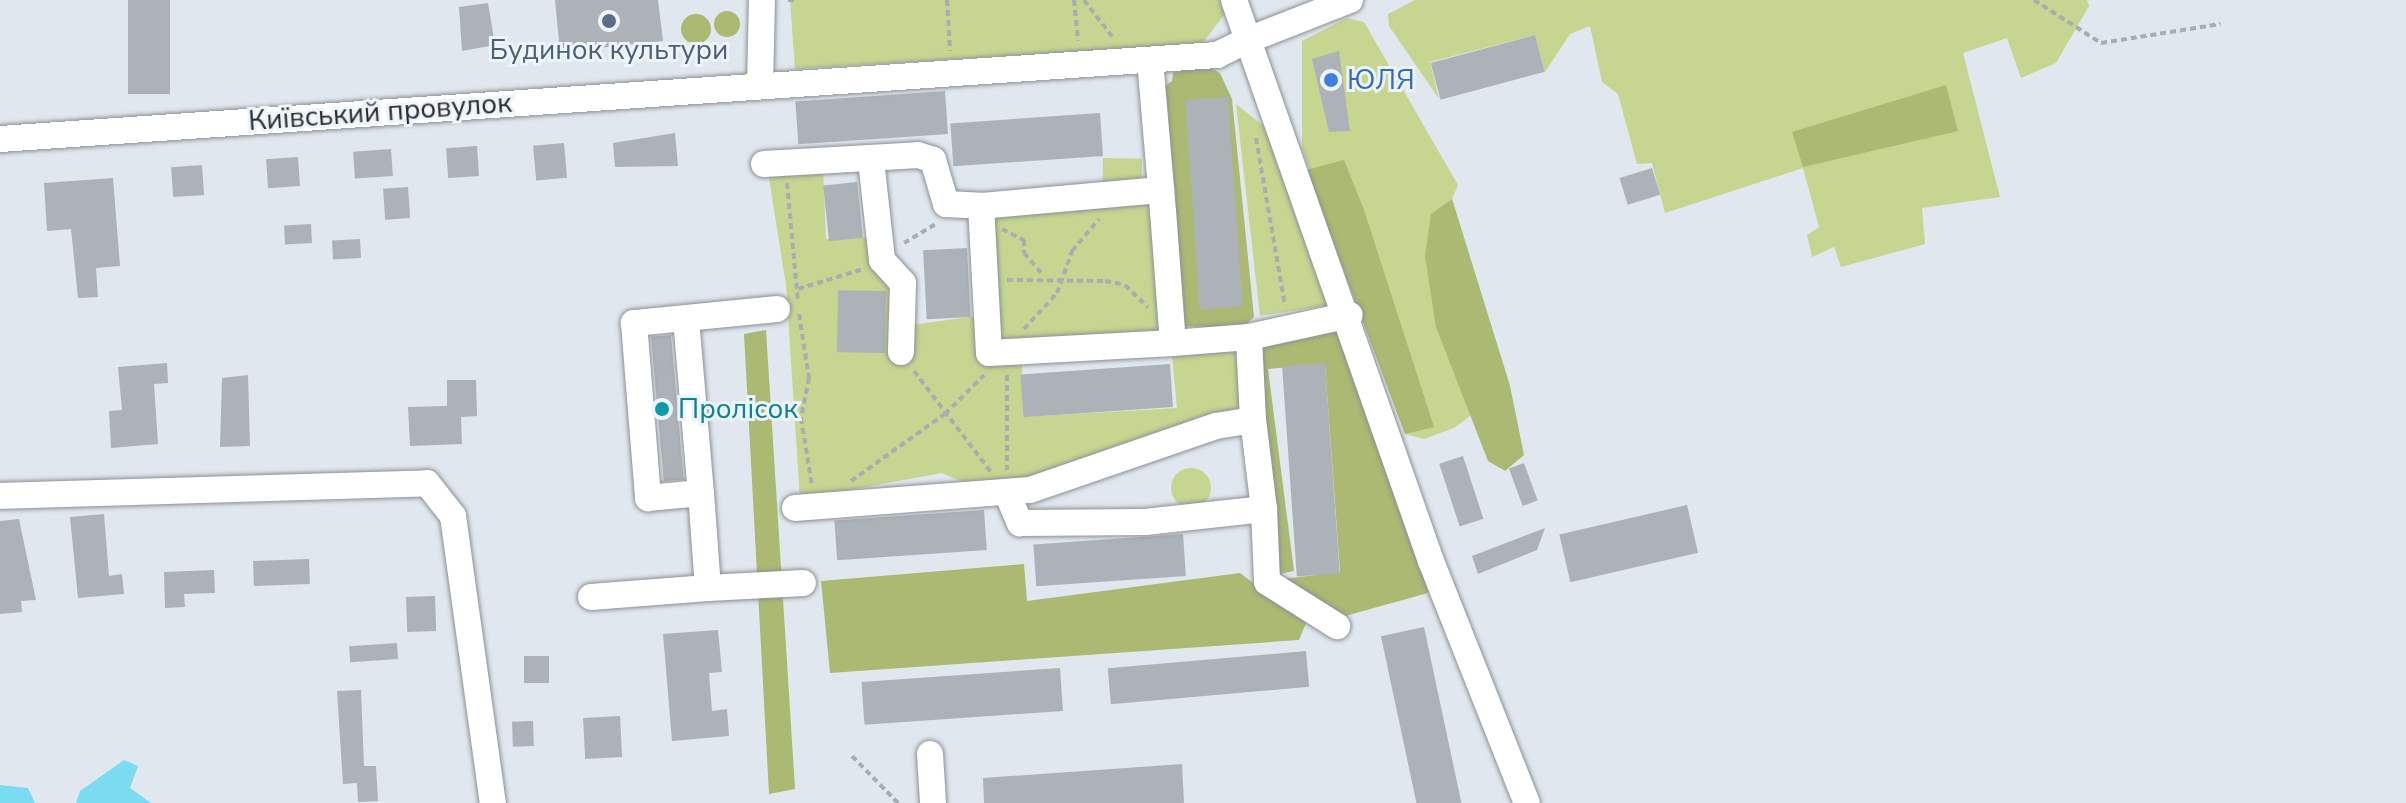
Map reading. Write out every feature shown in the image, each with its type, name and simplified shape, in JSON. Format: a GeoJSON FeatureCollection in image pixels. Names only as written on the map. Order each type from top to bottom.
{"type":"FeatureCollection","features":[{"type":"Feature","properties":{"kind":"street"},"geometry":{"type":"LineString","coordinates":[[760,86],[762,0]]}},
{"type":"Feature","properties":{"kind":"street"},"geometry":{"type":"LineString","coordinates":[[1234,0],[1350,315],[1431,561],[1527,803]]}},
{"type":"Feature","properties":{"kind":"street","name":"Київський провулок"},"geometry":{"type":"LineString","coordinates":[[0,139],[1217,55],[1350,0]]}},
{"type":"Feature","properties":{"kind":"street"},"geometry":{"type":"LineString","coordinates":[[1150,60],[1172,332]]}},
{"type":"Feature","properties":{"kind":"street"},"geometry":{"type":"LineString","coordinates":[[871,160],[882,260],[903,283],[901,352]]}},
{"type":"Feature","properties":{"kind":"street"},"geometry":{"type":"LineString","coordinates":[[775,164],[933,160],[946,204],[981,206],[1161,190]]}},
{"type":"Feature","properties":{"kind":"street"},"geometry":{"type":"LineString","coordinates":[[981,206],[989,353],[1172,332],[1249,337],[1350,315]]}},
{"type":"Feature","properties":{"kind":"street"},"geometry":{"type":"LineString","coordinates":[[701,493],[648,498],[634,323],[777,309]]}},
{"type":"Feature","properties":{"kind":"street"},"geometry":{"type":"LineString","coordinates":[[686,319],[708,588]]}},
{"type":"Feature","properties":{"kind":"street"},"geometry":{"type":"LineString","coordinates":[[1249,337],[1267,582],[1337,626]]}},
{"type":"Feature","properties":{"kind":"street"},"geometry":{"type":"LineString","coordinates":[[805,508],[1007,493],[1253,420]]}},
{"type":"Feature","properties":{"kind":"street"},"geometry":{"type":"LineString","coordinates":[[0,496],[427,483],[453,516],[493,803]]}},
{"type":"Feature","properties":{"kind":"street"},"geometry":{"type":"LineString","coordinates":[[1007,493],[1020,523],[1145,522],[1264,509]]}},
{"type":"Feature","properties":{"kind":"street"},"geometry":{"type":"LineString","coordinates":[[591,597],[803,583]]}},
{"type":"Feature","properties":{"kind":"street"},"geometry":{"type":"LineString","coordinates":[[930,754],[933,803]]}},
{"type":"Feature","properties":{"kind":"path"},"geometry":{"type":"LineString","coordinates":[[788,0],[797,0]]}},
{"type":"Feature","properties":{"kind":"path"},"geometry":{"type":"LineString","coordinates":[[947,0],[951,73]]}},
{"type":"Feature","properties":{"kind":"path"},"geometry":{"type":"LineString","coordinates":[[1074,0],[1079,52]]}},
{"type":"Feature","properties":{"kind":"path"},"geometry":{"type":"LineString","coordinates":[[1084,0],[1122,49]]}},
{"type":"Feature","properties":{"kind":"path"},"geometry":{"type":"LineString","coordinates":[[2034,0],[2101,43],[2221,24]]}},
{"type":"Feature","properties":{"kind":"path"},"geometry":{"type":"LineString","coordinates":[[1255,131],[1286,312],[1276,331]]}},
{"type":"Feature","properties":{"kind":"path"},"geometry":{"type":"LineString","coordinates":[[775,164],[809,378],[801,418],[805,508]]}},
{"type":"Feature","properties":{"kind":"path"},"geometry":{"type":"LineString","coordinates":[[805,508],[945,414],[1007,352],[1060,282],[1072,251],[1115,194]]}},
{"type":"Feature","properties":{"kind":"path"},"geometry":{"type":"LineString","coordinates":[[981,206],[1024,240],[1024,253],[1045,277]]}},
{"type":"Feature","properties":{"kind":"path"},"geometry":{"type":"LineString","coordinates":[[985,283],[1045,277],[1060,282],[1125,285],[1172,332]]}},
{"type":"Feature","properties":{"kind":"path"},"geometry":{"type":"LineString","coordinates":[[901,352],[1007,493]]}},
{"type":"Feature","properties":{"kind":"path"},"geometry":{"type":"LineString","coordinates":[[1007,352],[1007,493]]}},
{"type":"Feature","properties":{"kind":"path"},"geometry":{"type":"LineString","coordinates":[[852,756],[898,803]]}},
{"type":"Feature","properties":{"kind":"green space"},"geometry":{"type":"Polygon","coordinates":[[[790,0],[1221,0],[1226,12],[1202,44],[795,69],[790,0]]]}},
{"type":"Feature","properties":{"kind":"green space"},"geometry":{"type":"Polygon","coordinates":[[[1415,0],[2087,0],[2089,6],[2056,63],[2021,78],[2007,38],[1963,53],[2000,197],[1922,208],[1925,244],[1841,267],[1834,247],[1812,257],[1807,235],[1819,227],[1803,168],[1665,213],[1652,163],[1637,164],[1618,94],[1602,82],[1590,26],[1570,34],[1545,72],[1535,35],[1430,62],[1439,99],[1389,26],[1388,14],[1415,0]]]}},
{"type":"Feature","properties":{"kind":"green space"},"geometry":{"type":"Polygon","coordinates":[[[727,11],[736,15],[740,24],[736,33],[727,37],[718,33],[714,24],[718,15],[727,11]]]}},
{"type":"Feature","properties":{"kind":"green space"},"geometry":{"type":"Polygon","coordinates":[[[696,14],[706,19],[711,29],[706,39],[696,44],[686,39],[681,29],[686,19],[696,14]]]}},
{"type":"Feature","properties":{"kind":"green space"},"geometry":{"type":"Polygon","coordinates":[[[1347,18],[1364,22],[1458,185],[1452,199],[1510,386],[1454,428],[1424,439],[1405,434],[1302,148],[1302,41],[1347,18]]]}},
{"type":"Feature","properties":{"kind":"green space"},"geometry":{"type":"Polygon","coordinates":[[[1201,63],[1220,73],[1232,99],[1254,317],[1242,328],[1179,326],[1160,90],[1172,81],[1174,66],[1201,63]]]}},
{"type":"Feature","properties":{"kind":"green space"},"geometry":{"type":"Polygon","coordinates":[[[1946,85],[1958,131],[1803,167],[1792,132],[1946,85]]]}},
{"type":"Feature","properties":{"kind":"green space"},"geometry":{"type":"Polygon","coordinates":[[[1236,104],[1275,135],[1336,304],[1260,316],[1236,104]]]}},
{"type":"Feature","properties":{"kind":"green space"},"geometry":{"type":"Polygon","coordinates":[[[1103,158],[1142,159],[1141,196],[1102,195],[1103,158]]]}},
{"type":"Feature","properties":{"kind":"green space"},"geometry":{"type":"Polygon","coordinates":[[[1344,160],[1364,210],[1434,427],[1405,434],[1306,170],[1344,160]]]}},
{"type":"Feature","properties":{"kind":"green space"},"geometry":{"type":"Polygon","coordinates":[[[823,167],[826,239],[872,237],[905,326],[976,316],[1022,361],[1023,417],[1177,408],[1172,355],[1240,346],[1243,414],[993,494],[942,473],[800,499],[786,285],[768,172],[823,167]]]}},
{"type":"Feature","properties":{"kind":"green space"},"geometry":{"type":"Polygon","coordinates":[[[1452,199],[1510,386],[1524,455],[1505,471],[1488,461],[1436,327],[1425,256],[1431,214],[1452,199]]]}},
{"type":"Feature","properties":{"kind":"green space"},"geometry":{"type":"Polygon","coordinates":[[[1152,201],[1159,335],[996,343],[989,210],[1152,201]]]}},
{"type":"Feature","properties":{"kind":"green space"},"geometry":{"type":"Polygon","coordinates":[[[1344,322],[1435,591],[1338,618],[1275,580],[1340,572],[1325,364],[1268,369],[1294,571],[1274,575],[1255,341],[1344,322]]]}},
{"type":"Feature","properties":{"kind":"green space"},"geometry":{"type":"Polygon","coordinates":[[[766,330],[795,789],[769,794],[744,334],[766,330]]]}},
{"type":"Feature","properties":{"kind":"green space"},"geometry":{"type":"Polygon","coordinates":[[[1191,468],[1205,474],[1211,488],[1205,502],[1191,508],[1177,502],[1171,488],[1177,474],[1191,468]]]}},
{"type":"Feature","properties":{"kind":"green space"},"geometry":{"type":"Polygon","coordinates":[[[1024,564],[1027,601],[1240,573],[1306,623],[1299,640],[830,673],[821,581],[1024,564]]]}},
{"type":"Feature","properties":{"kind":"water"},"geometry":{"type":"Polygon","coordinates":[[[124,760],[138,766],[130,788],[151,803],[76,803],[80,791],[124,760]]]}},
{"type":"Feature","properties":{"kind":"water"},"geometry":{"type":"Polygon","coordinates":[[[0,785],[28,788],[35,803],[0,803],[0,785]]]}},
{"type":"Feature","properties":{"kind":"building"},"geometry":{"type":"Polygon","coordinates":[[[128,0],[170,0],[170,94],[128,94],[128,0]]]}},
{"type":"Feature","properties":{"kind":"building","name":"Будинок культури"},"geometry":{"type":"Polygon","coordinates":[[[555,0],[658,0],[663,41],[560,52],[555,0]]]}},
{"type":"Feature","properties":{"kind":"building"},"geometry":{"type":"Polygon","coordinates":[[[488,3],[495,45],[462,51],[459,7],[488,3]]]}},
{"type":"Feature","properties":{"kind":"building"},"geometry":{"type":"Polygon","coordinates":[[[1535,35],[1545,72],[1441,100],[1431,63],[1535,35]]]}},
{"type":"Feature","properties":{"kind":"building","name":"ЮЛЯ"},"geometry":{"type":"Polygon","coordinates":[[[1339,51],[1350,131],[1329,132],[1312,59],[1339,51]]]}},
{"type":"Feature","properties":{"kind":"building"},"geometry":{"type":"Polygon","coordinates":[[[945,91],[948,134],[798,144],[795,101],[945,91]]]}},
{"type":"Feature","properties":{"kind":"building"},"geometry":{"type":"Polygon","coordinates":[[[1228,97],[1243,306],[1200,309],[1185,100],[1228,97]]]}},
{"type":"Feature","properties":{"kind":"building"},"geometry":{"type":"Polygon","coordinates":[[[1100,113],[1103,156],[953,166],[950,123],[1100,113]]]}},
{"type":"Feature","properties":{"kind":"building"},"geometry":{"type":"Polygon","coordinates":[[[675,133],[678,166],[615,167],[613,143],[675,133]]]}},
{"type":"Feature","properties":{"kind":"building"},"geometry":{"type":"Polygon","coordinates":[[[564,143],[567,178],[536,181],[533,146],[564,143]]]}},
{"type":"Feature","properties":{"kind":"building"},"geometry":{"type":"Polygon","coordinates":[[[477,146],[479,176],[448,178],[446,148],[477,146]]]}},
{"type":"Feature","properties":{"kind":"building"},"geometry":{"type":"Polygon","coordinates":[[[391,149],[393,176],[355,179],[353,152],[391,149]]]}},
{"type":"Feature","properties":{"kind":"building"},"geometry":{"type":"Polygon","coordinates":[[[298,157],[300,186],[268,188],[266,159],[298,157]]]}},
{"type":"Feature","properties":{"kind":"building"},"geometry":{"type":"Polygon","coordinates":[[[202,165],[204,195],[173,197],[171,167],[202,165]]]}},
{"type":"Feature","properties":{"kind":"building"},"geometry":{"type":"Polygon","coordinates":[[[1652,168],[1660,195],[1628,205],[1619,178],[1652,168]]]}},
{"type":"Feature","properties":{"kind":"building"},"geometry":{"type":"Polygon","coordinates":[[[113,178],[120,266],[96,268],[98,297],[78,298],[71,229],[47,231],[44,183],[113,178]]]}},
{"type":"Feature","properties":{"kind":"building"},"geometry":{"type":"Polygon","coordinates":[[[857,182],[863,238],[829,241],[823,186],[857,182]]]}},
{"type":"Feature","properties":{"kind":"building"},"geometry":{"type":"Polygon","coordinates":[[[408,187],[410,218],[385,220],[383,189],[408,187]]]}},
{"type":"Feature","properties":{"kind":"building"},"geometry":{"type":"Polygon","coordinates":[[[311,224],[312,243],[285,244],[284,225],[311,224]]]}},
{"type":"Feature","properties":{"kind":"building"},"geometry":{"type":"Polygon","coordinates":[[[360,239],[361,258],[333,259],[332,240],[360,239]]]}},
{"type":"Feature","properties":{"kind":"building"},"geometry":{"type":"Polygon","coordinates":[[[967,248],[971,317],[927,319],[923,250],[967,248]]]}},
{"type":"Feature","properties":{"kind":"building"},"geometry":{"type":"Polygon","coordinates":[[[838,290],[886,291],[885,353],[837,352],[838,290]]]}},
{"type":"Feature","properties":{"kind":"building"},"geometry":{"type":"Polygon","coordinates":[[[671,335],[684,479],[664,481],[651,337],[671,335]]]}},
{"type":"Feature","properties":{"kind":"building"},"geometry":{"type":"Polygon","coordinates":[[[167,363],[168,383],[154,384],[158,444],[111,448],[109,411],[122,410],[118,367],[167,363]]]}},
{"type":"Feature","properties":{"kind":"building"},"geometry":{"type":"Polygon","coordinates":[[[1325,363],[1340,573],[1297,576],[1282,366],[1325,363]]]}},
{"type":"Feature","properties":{"kind":"building"},"geometry":{"type":"Polygon","coordinates":[[[1170,364],[1173,407],[1023,417],[1020,374],[1170,364]]]}},
{"type":"Feature","properties":{"kind":"building"},"geometry":{"type":"Polygon","coordinates":[[[248,375],[250,446],[220,447],[222,378],[248,375]]]}},
{"type":"Feature","properties":{"kind":"building"},"geometry":{"type":"Polygon","coordinates":[[[447,380],[476,380],[477,416],[461,417],[462,444],[410,446],[408,407],[447,406],[447,380]]]}},
{"type":"Feature","properties":{"kind":"building"},"geometry":{"type":"Polygon","coordinates":[[[1463,456],[1483,519],[1460,526],[1439,464],[1463,456]]]}},
{"type":"Feature","properties":{"kind":"building"},"geometry":{"type":"Polygon","coordinates":[[[1524,463],[1538,501],[1523,506],[1509,468],[1524,463]]]}},
{"type":"Feature","properties":{"kind":"building"},"geometry":{"type":"Polygon","coordinates":[[[1687,505],[1698,553],[1570,582],[1559,534],[1687,505]]]}},
{"type":"Feature","properties":{"kind":"building"},"geometry":{"type":"Polygon","coordinates":[[[984,510],[987,550],[837,560],[834,520],[984,510]]]}},
{"type":"Feature","properties":{"kind":"building"},"geometry":{"type":"Polygon","coordinates":[[[104,514],[109,576],[122,574],[124,594],[78,598],[70,517],[104,514]]]}},
{"type":"Feature","properties":{"kind":"building"},"geometry":{"type":"Polygon","coordinates":[[[19,519],[36,600],[21,601],[22,612],[0,614],[0,521],[19,519]]]}},
{"type":"Feature","properties":{"kind":"building"},"geometry":{"type":"Polygon","coordinates":[[[1545,528],[1537,550],[1478,574],[1472,556],[1545,528]]]}},
{"type":"Feature","properties":{"kind":"building"},"geometry":{"type":"Polygon","coordinates":[[[1183,534],[1186,576],[1036,586],[1033,544],[1183,534]]]}},
{"type":"Feature","properties":{"kind":"building"},"geometry":{"type":"Polygon","coordinates":[[[309,559],[310,584],[254,586],[253,561],[309,559]]]}},
{"type":"Feature","properties":{"kind":"building"},"geometry":{"type":"Polygon","coordinates":[[[214,570],[215,593],[184,594],[185,607],[165,608],[164,572],[214,570]]]}},
{"type":"Feature","properties":{"kind":"building"},"geometry":{"type":"Polygon","coordinates":[[[435,596],[436,631],[407,632],[406,597],[435,596]]]}},
{"type":"Feature","properties":{"kind":"building"},"geometry":{"type":"Polygon","coordinates":[[[1424,627],[1461,803],[1416,803],[1381,636],[1424,627]]]}},
{"type":"Feature","properties":{"kind":"building"},"geometry":{"type":"Polygon","coordinates":[[[718,630],[722,672],[709,673],[712,711],[727,709],[729,736],[672,741],[663,634],[718,630]]]}},
{"type":"Feature","properties":{"kind":"building"},"geometry":{"type":"Polygon","coordinates":[[[397,643],[398,659],[350,662],[349,646],[397,643]]]}},
{"type":"Feature","properties":{"kind":"building"},"geometry":{"type":"Polygon","coordinates":[[[1306,651],[1309,687],[1111,704],[1108,668],[1306,651]]]}},
{"type":"Feature","properties":{"kind":"building"},"geometry":{"type":"Polygon","coordinates":[[[524,656],[549,656],[549,683],[524,683],[524,656]]]}},
{"type":"Feature","properties":{"kind":"building"},"geometry":{"type":"Polygon","coordinates":[[[1060,668],[1063,711],[864,725],[861,682],[1060,668]]]}},
{"type":"Feature","properties":{"kind":"building"},"geometry":{"type":"Polygon","coordinates":[[[361,690],[364,766],[376,766],[378,801],[358,802],[357,783],[343,784],[337,691],[361,690]]]}},
{"type":"Feature","properties":{"kind":"building"},"geometry":{"type":"Polygon","coordinates":[[[620,716],[622,757],[585,759],[583,718],[620,716]]]}},
{"type":"Feature","properties":{"kind":"building"},"geometry":{"type":"Polygon","coordinates":[[[533,721],[534,746],[513,747],[512,722],[533,721]]]}},
{"type":"Feature","properties":{"kind":"building"},"geometry":{"type":"Polygon","coordinates":[[[1182,764],[1184,803],[984,803],[983,778],[1182,764]]]}},
{"type":"Feature","properties":{"kind":"place","name":"Будинок культури"},"geometry":{"type":"Point","coordinates":[609,21]}},
{"type":"Feature","properties":{"kind":"place","name":"ЮЛЯ"},"geometry":{"type":"Point","coordinates":[1331,80]}},
{"type":"Feature","properties":{"kind":"place","name":"Пролісок"},"geometry":{"type":"Point","coordinates":[662,409]}}]}
